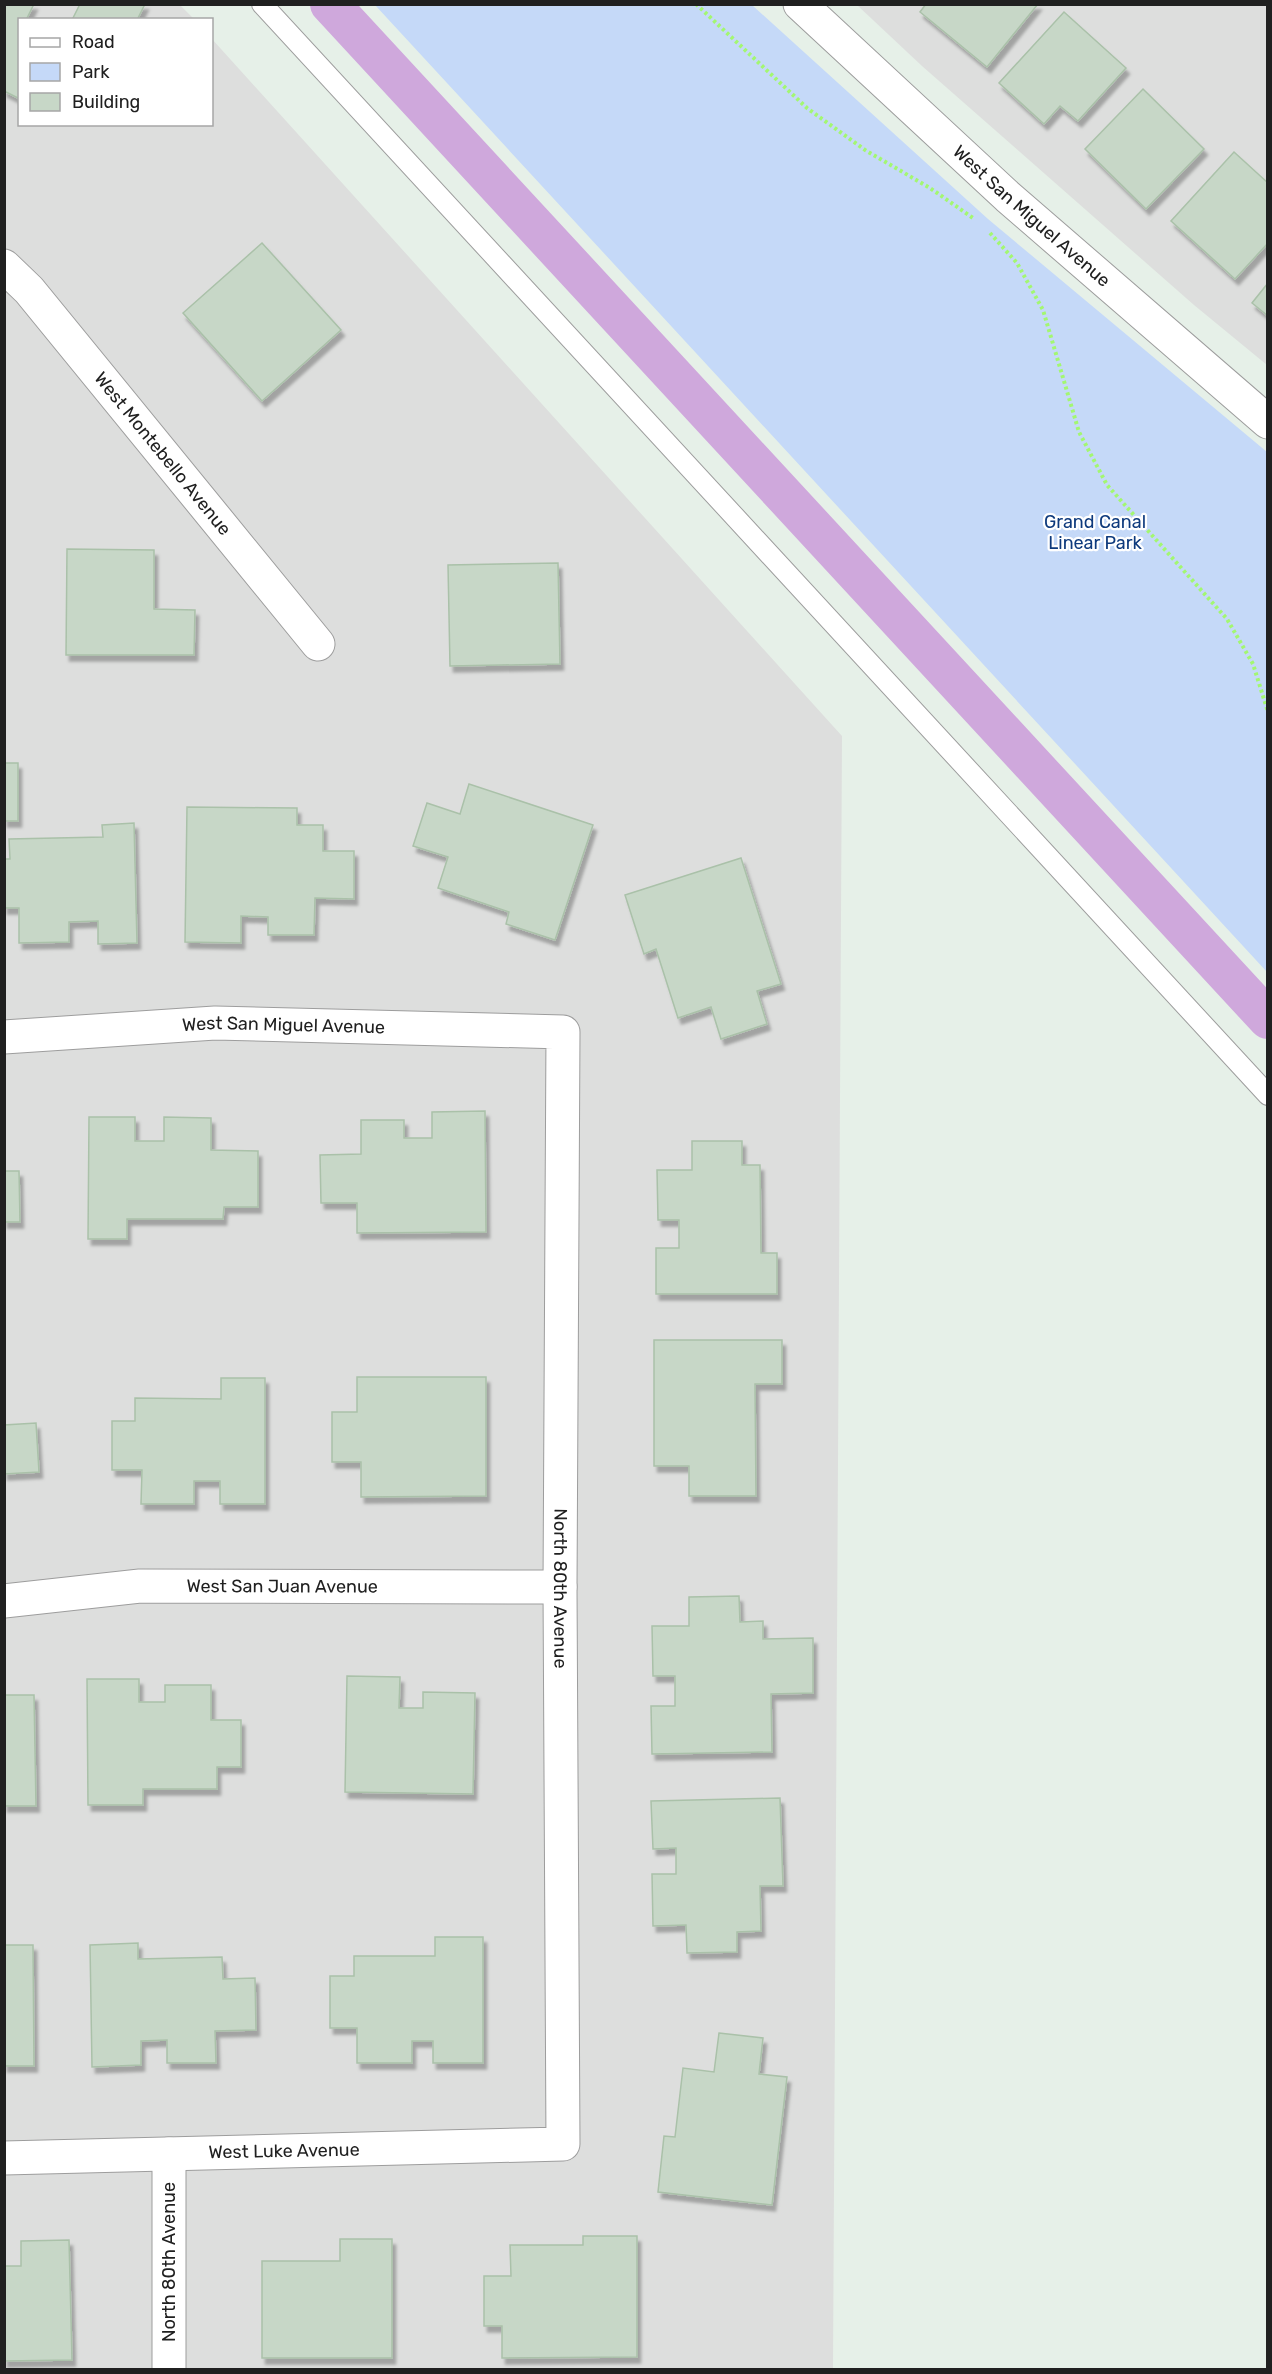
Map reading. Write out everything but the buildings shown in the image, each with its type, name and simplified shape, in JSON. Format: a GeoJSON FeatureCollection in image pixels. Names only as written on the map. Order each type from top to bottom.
{"type":"FeatureCollection","features":[{"type":"Feature","properties":{"kind":"street","name":"West San Miguel Avenue"},"geometry":{"type":"LineString","coordinates":[[800,4],[1008,196],[1268,422]]}},
{"type":"Feature","properties":{"kind":"street","name":"West Montebello Avenue"},"geometry":{"type":"LineString","coordinates":[[4,266],[29,290],[318,644]]}},
{"type":"Feature","properties":{"kind":"street","name":"West San Miguel Avenue"},"geometry":{"type":"LineString","coordinates":[[4,1037],[216,1023],[563,1032]]}},
{"type":"Feature","properties":{"kind":"street","name":"North 80th Avenue"},"geometry":{"type":"LineString","coordinates":[[563,1032],[560,1587],[563,2144]]}},
{"type":"Feature","properties":{"kind":"street","name":"West San Juan Avenue"},"geometry":{"type":"LineString","coordinates":[[4,1601],[140,1586],[560,1587]]}},
{"type":"Feature","properties":{"kind":"street","name":"West Luke Avenue"},"geometry":{"type":"LineString","coordinates":[[4,2158],[563,2144]]}},
{"type":"Feature","properties":{"kind":"street","name":"North 80th Avenue"},"geometry":{"type":"LineString","coordinates":[[169,2154],[169,2370]]}},
{"type":"Feature","properties":{"kind":"lane"},"geometry":{"type":"LineString","coordinates":[[262,4],[1268,1095]]}},
{"type":"Feature","properties":{"kind":"path"},"geometry":{"type":"LineString","coordinates":[[696,4],[807,108],[865,150],[930,188],[974,219]]}},
{"type":"Feature","properties":{"kind":"path"},"geometry":{"type":"LineString","coordinates":[[982,225],[1017,263],[1043,310],[1079,432],[1107,485],[1227,620],[1253,664],[1268,712]]}},
{"type":"Feature","properties":{"kind":"shaded area"},"geometry":{"type":"Polygon","coordinates":[[[5,5],[180,5],[193,18],[18,18],[18,126],[213,126],[213,40],[842,736],[833,2369],[5,2370],[5,5]]]}},
{"type":"Feature","properties":{"kind":"shaded area"},"geometry":{"type":"Polygon","coordinates":[[[857,5],[1267,5],[1267,365],[1194,305],[922,66],[857,5]]]}},
{"type":"Feature","properties":{"kind":"green space","name":"Grand Canal Linear Park"},"geometry":{"type":"Polygon","coordinates":[[[375,5],[752,5],[988,219],[1267,452],[1267,972],[375,5]]]}},
{"type":"Feature","properties":{"kind":"waterway"},"geometry":{"type":"LineString","coordinates":[[330,4],[1268,1019]]}}]}
